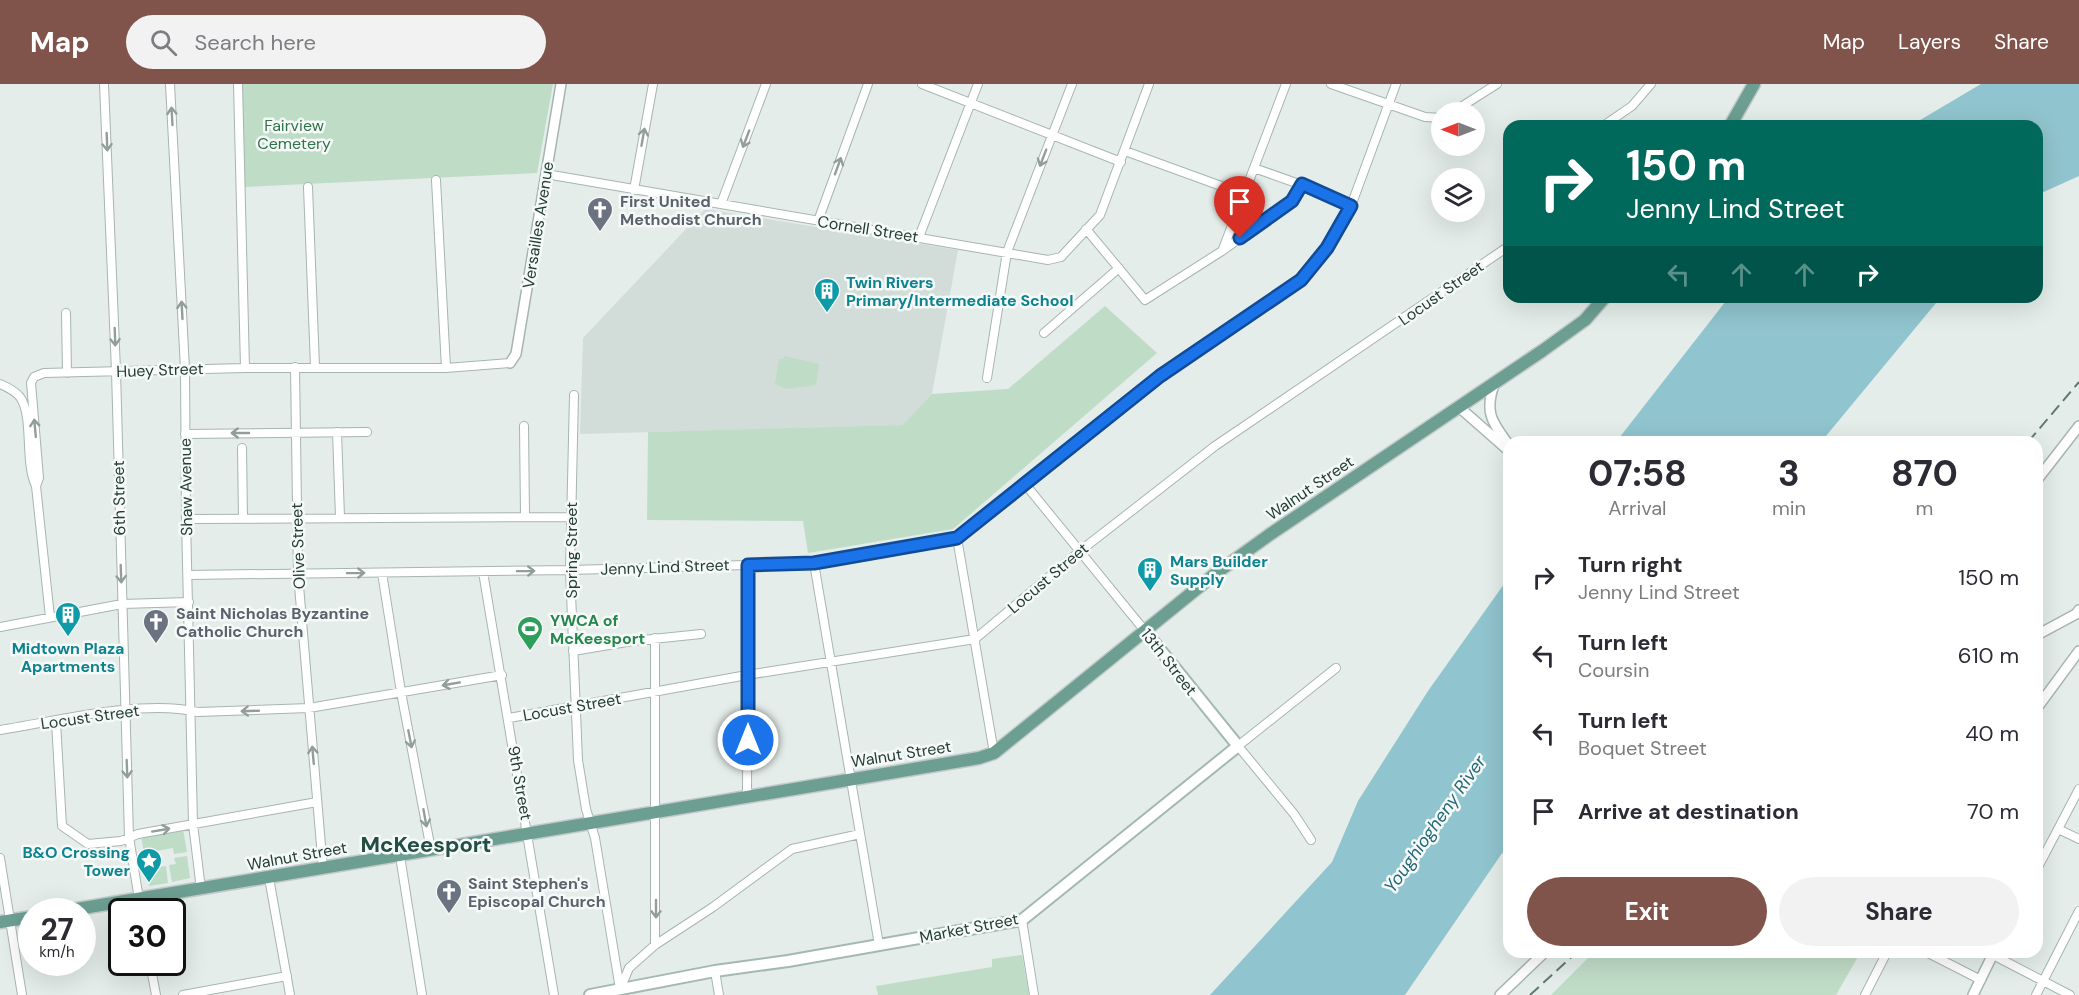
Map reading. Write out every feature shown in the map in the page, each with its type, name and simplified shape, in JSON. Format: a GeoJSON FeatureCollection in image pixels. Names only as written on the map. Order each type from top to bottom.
{"type":"FeatureCollection","features":[{"type":"Feature","properties":{"kind":"main road"},"geometry":{"type":"LineString","coordinates":[[1733,120],[1754,84]]}},
{"type":"Feature","properties":{"kind":"main road","name":"Walnut Street"},"geometry":{"type":"LineString","coordinates":[[145,898],[979,758],[994,753],[1215,574],[1585,320],[1600,303]]}},
{"type":"Feature","properties":{"kind":"main road","name":"13th Street"},"geometry":{"type":"LineString","coordinates":[[1144,631],[1238,746]]}},
{"type":"Feature","properties":{"kind":"main road","name":"Market Street"},"geometry":{"type":"LineString","coordinates":[[590,995],[715,971],[788,962],[1022,920],[1238,746]]}},
{"type":"Feature","properties":{"kind":"street","name":"6th Street"},"geometry":{"type":"LineString","coordinates":[[104,84],[116,371],[129,837],[139,898]]}},
{"type":"Feature","properties":{"kind":"street","name":"Shaw Avenue"},"geometry":{"type":"LineString","coordinates":[[170,84],[185,369],[193,824],[201,889]]}},
{"type":"Feature","properties":{"kind":"street"},"geometry":{"type":"LineString","coordinates":[[238,84],[245,368]]}},
{"type":"Feature","properties":{"kind":"street","name":"Versailles Avenue"},"geometry":{"type":"LineString","coordinates":[[510,363],[516,354],[561,84]]}},
{"type":"Feature","properties":{"kind":"street"},"geometry":{"type":"LineString","coordinates":[[634,190],[652,84]]}},
{"type":"Feature","properties":{"kind":"street"},"geometry":{"type":"LineString","coordinates":[[721,204],[766,84]]}},
{"type":"Feature","properties":{"kind":"street"},"geometry":{"type":"LineString","coordinates":[[818,221],[868,84]]}},
{"type":"Feature","properties":{"kind":"street"},"geometry":{"type":"LineString","coordinates":[[922,84],[1121,162]]}},
{"type":"Feature","properties":{"kind":"street"},"geometry":{"type":"LineString","coordinates":[[919,237],[978,84]]}},
{"type":"Feature","properties":{"kind":"street"},"geometry":{"type":"LineString","coordinates":[[987,378],[1007,252],[1072,84]]}},
{"type":"Feature","properties":{"kind":"street"},"geometry":{"type":"LineString","coordinates":[[1149,84],[1100,215],[1086,229],[1145,300],[1222,251],[1292,201],[1302,184]]}},
{"type":"Feature","properties":{"kind":"street"},"geometry":{"type":"LineString","coordinates":[[1222,251],[1286,84]]}},
{"type":"Feature","properties":{"kind":"street"},"geometry":{"type":"LineString","coordinates":[[1331,84],[1388,105],[1431,117]]}},
{"type":"Feature","properties":{"kind":"street","name":"Jenny Lind Street"},"geometry":{"type":"LineString","coordinates":[[188,575],[483,572],[814,563],[957,538],[1160,376],[1301,280],[1327,248],[1351,206],[1396,84]]}},
{"type":"Feature","properties":{"kind":"street"},"geometry":{"type":"LineString","coordinates":[[1469,102],[1497,84]]}},
{"type":"Feature","properties":{"kind":"street"},"geometry":{"type":"LineString","coordinates":[[1612,120],[1632,106],[1651,84]]}},
{"type":"Feature","properties":{"kind":"street"},"geometry":{"type":"LineString","coordinates":[[1125,151],[1243,194]]}},
{"type":"Feature","properties":{"kind":"street"},"geometry":{"type":"LineString","coordinates":[[1254,168],[1302,184],[1351,206]]}},
{"type":"Feature","properties":{"kind":"street","name":"Cornell Street"},"geometry":{"type":"LineString","coordinates":[[546,174],[1048,260],[1060,257],[1086,229]]}},
{"type":"Feature","properties":{"kind":"street"},"geometry":{"type":"LineString","coordinates":[[436,180],[446,368]]}},
{"type":"Feature","properties":{"kind":"street"},"geometry":{"type":"LineString","coordinates":[[308,187],[315,367]]}},
{"type":"Feature","properties":{"kind":"street","name":"Locust Street"},"geometry":{"type":"LineString","coordinates":[[509,718],[747,675],[975,639],[1080,551],[1215,446],[1503,250]]}},
{"type":"Feature","properties":{"kind":"street"},"geometry":{"type":"LineString","coordinates":[[1044,333],[1119,268]]}},
{"type":"Feature","properties":{"kind":"street"},"geometry":{"type":"LineString","coordinates":[[66,313],[68,373]]}},
{"type":"Feature","properties":{"kind":"street","name":"Huey Street"},"geometry":{"type":"LineString","coordinates":[[36,486],[39,478],[32,383],[34,377],[44,373],[295,367],[446,368],[510,363]]}},
{"type":"Feature","properties":{"kind":"street","name":"Olive Street"},"geometry":{"type":"LineString","coordinates":[[295,367],[298,574],[323,868]]}},
{"type":"Feature","properties":{"kind":"street"},"geometry":{"type":"LineString","coordinates":[[1496,382],[1490,400],[1490,427],[1503,443]]}},
{"type":"Feature","properties":{"kind":"street"},"geometry":{"type":"LineString","coordinates":[[0,384],[20,397],[25,409],[50,618]]}},
{"type":"Feature","properties":{"kind":"street","name":"Spring Street"},"geometry":{"type":"LineString","coordinates":[[574,395],[570,570],[578,760],[595,838],[620,989]]}},
{"type":"Feature","properties":{"kind":"street"},"geometry":{"type":"LineString","coordinates":[[1459,406],[1503,439]]}},
{"type":"Feature","properties":{"kind":"street"},"geometry":{"type":"LineString","coordinates":[[524,426],[525,515]]}},
{"type":"Feature","properties":{"kind":"street"},"geometry":{"type":"LineString","coordinates":[[2043,472],[2079,426]]}},
{"type":"Feature","properties":{"kind":"street"},"geometry":{"type":"LineString","coordinates":[[337,432],[340,518]]}},
{"type":"Feature","properties":{"kind":"street"},"geometry":{"type":"LineString","coordinates":[[185,434],[367,432]]}},
{"type":"Feature","properties":{"kind":"street"},"geometry":{"type":"LineString","coordinates":[[242,448],[243,518]]}},
{"type":"Feature","properties":{"kind":"street","name":"13th Street"},"geometry":{"type":"LineString","coordinates":[[1025,484],[1144,631]]}},
{"type":"Feature","properties":{"kind":"street"},"geometry":{"type":"LineString","coordinates":[[186,519],[525,515],[570,517]]}},
{"type":"Feature","properties":{"kind":"street"},"geometry":{"type":"LineString","coordinates":[[957,538],[994,753]]}},
{"type":"Feature","properties":{"kind":"street"},"geometry":{"type":"LineString","coordinates":[[814,563],[879,945]]}},
{"type":"Feature","properties":{"kind":"street"},"geometry":{"type":"LineString","coordinates":[[747,796],[748,565]]}},
{"type":"Feature","properties":{"kind":"street","name":"9th Street"},"geometry":{"type":"LineString","coordinates":[[483,572],[554,995]]}},
{"type":"Feature","properties":{"kind":"street"},"geometry":{"type":"LineString","coordinates":[[382,573],[401,692],[431,850]]}},
{"type":"Feature","properties":{"kind":"street"},"geometry":{"type":"LineString","coordinates":[[0,627],[122,604],[189,602]]}},
{"type":"Feature","properties":{"kind":"street"},"geometry":{"type":"LineString","coordinates":[[2043,632],[2079,610]]}},
{"type":"Feature","properties":{"kind":"street"},"geometry":{"type":"LineString","coordinates":[[2067,619],[2079,615]]}},
{"type":"Feature","properties":{"kind":"street"},"geometry":{"type":"LineString","coordinates":[[573,651],[655,638],[701,634]]}},
{"type":"Feature","properties":{"kind":"street"},"geometry":{"type":"LineString","coordinates":[[655,638],[656,945]]}},
{"type":"Feature","properties":{"kind":"street"},"geometry":{"type":"LineString","coordinates":[[2043,700],[2079,651]]}},
{"type":"Feature","properties":{"kind":"street","name":"Market Street"},"geometry":{"type":"LineString","coordinates":[[1238,746],[1336,668]]}},
{"type":"Feature","properties":{"kind":"street","name":"Locust Street"},"geometry":{"type":"LineString","coordinates":[[0,730],[125,709],[183,709],[198,712],[309,708],[502,675]]}},
{"type":"Feature","properties":{"kind":"street"},"geometry":{"type":"LineString","coordinates":[[56,722],[62,826],[88,844],[121,841],[129,837],[193,824],[317,802]]}},
{"type":"Feature","properties":{"kind":"street","name":"13th Street"},"geometry":{"type":"LineString","coordinates":[[1238,746],[1294,814],[1311,840]]}},
{"type":"Feature","properties":{"kind":"street"},"geometry":{"type":"LineString","coordinates":[[2043,858],[2079,789]]}},
{"type":"Feature","properties":{"kind":"street"},"geometry":{"type":"LineString","coordinates":[[2058,829],[2079,839]]}},
{"type":"Feature","properties":{"kind":"street"},"geometry":{"type":"LineString","coordinates":[[620,989],[629,968],[656,945],[713,907],[792,849],[860,834]]}},
{"type":"Feature","properties":{"kind":"street"},"geometry":{"type":"LineString","coordinates":[[400,856],[422,995]]}},
{"type":"Feature","properties":{"kind":"street"},"geometry":{"type":"LineString","coordinates":[[0,858],[5,921],[22,995]]}},
{"type":"Feature","properties":{"kind":"street"},"geometry":{"type":"LineString","coordinates":[[269,878],[290,995]]}},
{"type":"Feature","properties":{"kind":"street"},"geometry":{"type":"LineString","coordinates":[[2036,995],[2079,911]]}},
{"type":"Feature","properties":{"kind":"street"},"geometry":{"type":"LineString","coordinates":[[1022,920],[1034,995]]}},
{"type":"Feature","properties":{"kind":"street"},"geometry":{"type":"LineString","coordinates":[[1500,995],[1539,958]]}},
{"type":"Feature","properties":{"kind":"street"},"geometry":{"type":"LineString","coordinates":[[1866,995],[1884,958]]}},
{"type":"Feature","properties":{"kind":"street"},"geometry":{"type":"LineString","coordinates":[[1938,958],[1981,980]]}},
{"type":"Feature","properties":{"kind":"street"},"geometry":{"type":"LineString","coordinates":[[1973,995],[1992,958]]}},
{"type":"Feature","properties":{"kind":"street"},"geometry":{"type":"LineString","coordinates":[[2001,958],[2070,995]]}},
{"type":"Feature","properties":{"kind":"street"},"geometry":{"type":"LineString","coordinates":[[715,971],[719,995]]}},
{"type":"Feature","properties":{"kind":"street"},"geometry":{"type":"LineString","coordinates":[[152,976],[156,995]]}},
{"type":"Feature","properties":{"kind":"street"},"geometry":{"type":"LineString","coordinates":[[183,995],[287,976]]}},
{"type":"Feature","properties":{"kind":"shaded area"},"geometry":{"type":"Polygon","coordinates":[[[705,209],[958,250],[932,394],[904,425],[580,434],[583,338],[705,209]]]}},
{"type":"Feature","properties":{"kind":"green space","name":"Fairview Cemetery"},"geometry":{"type":"Polygon","coordinates":[[[241,84],[553,84],[537,173],[245,187],[241,84]]]}},
{"type":"Feature","properties":{"kind":"green space"},"geometry":{"type":"Polygon","coordinates":[[[1105,306],[1157,353],[953,529],[808,553],[803,521],[647,520],[648,432],[903,425],[932,394],[1008,389],[1105,306]]]}},
{"type":"Feature","properties":{"kind":"green space"},"geometry":{"type":"Polygon","coordinates":[[[784,356],[819,364],[816,385],[786,389],[775,384],[779,359],[783,359],[784,356]]]}},
{"type":"Feature","properties":{"kind":"green space"},"geometry":{"type":"Polygon","coordinates":[[[183,829],[187,852],[174,854],[173,848],[157,851],[158,857],[145,859],[141,836],[183,829]]]}},
{"type":"Feature","properties":{"kind":"green space"},"geometry":{"type":"Polygon","coordinates":[[[187,856],[190,878],[172,882],[169,865],[176,864],[174,858],[187,856]]]}},
{"type":"Feature","properties":{"kind":"green space"},"geometry":{"type":"Polygon","coordinates":[[[158,861],[159,867],[166,866],[168,883],[149,886],[145,863],[158,861]]]}},
{"type":"Feature","properties":{"kind":"green space"},"geometry":{"type":"Polygon","coordinates":[[[1022,955],[1029,995],[878,995],[876,986],[992,967],[992,959],[1022,955]]]}},
{"type":"Feature","properties":{"kind":"green space"},"geometry":{"type":"Polygon","coordinates":[[[1588,958],[1857,958],[1836,995],[1551,995],[1588,958]]]}},
{"type":"Feature","properties":{"kind":"water"},"geometry":{"type":"Polygon","coordinates":[[[1981,84],[2079,84],[2079,176],[2043,192],[2043,120],[1920,120],[1981,84]]]}},
{"type":"Feature","properties":{"kind":"water"},"geometry":{"type":"Polygon","coordinates":[[[1724,303],[1936,303],[1826,436],[1621,436],[1724,303]]]}},
{"type":"Feature","properties":{"kind":"water","name":"Youghiogheny River"},"geometry":{"type":"Polygon","coordinates":[[[1503,585],[1503,852],[1405,995],[1210,995],[1332,862],[1358,801],[1428,691],[1503,585]]]}},
{"type":"Feature","properties":{"kind":"railway"},"geometry":{"type":"LineString","coordinates":[[2033,436],[2079,382]]}},
{"type":"Feature","properties":{"kind":"railway"},"geometry":{"type":"LineString","coordinates":[[1530,995],[1570,958]]}},
{"type":"Feature","properties":{"kind":"place","name":"First United Methodist Church"},"geometry":{"type":"Point","coordinates":[600,233]}},
{"type":"Feature","properties":{"kind":"place","name":"Twin Rivers Primary/Intermediate School"},"geometry":{"type":"Point","coordinates":[827,314]}},
{"type":"Feature","properties":{"kind":"place","name":"Mars Builder Supply"},"geometry":{"type":"Point","coordinates":[1150,593]}},
{"type":"Feature","properties":{"kind":"place","name":"Midtown Plaza Apartments"},"geometry":{"type":"Point","coordinates":[68,638]}},
{"type":"Feature","properties":{"kind":"place","name":"Saint Nicholas Byzantine Catholic Church"},"geometry":{"type":"Point","coordinates":[156,645]}},
{"type":"Feature","properties":{"kind":"place","name":"YWCA of McKeesport"},"geometry":{"type":"Point","coordinates":[530,652]}},
{"type":"Feature","properties":{"kind":"place","name":"B&O Crossing Tower"},"geometry":{"type":"Point","coordinates":[149,884]}},
{"type":"Feature","properties":{"kind":"place","name":"Saint Stephen's Episcopal Church"},"geometry":{"type":"Point","coordinates":[449,915]}},
{"type":"Feature","properties":{"kind":"district","name":"McKeesport"},"geometry":{"type":"Point","coordinates":[426,844]}},
{"type":"Feature","properties":{"kind":"route"},"geometry":{"type":"LineString","coordinates":[[748,740],[748,565],[814,563],[957,538],[1160,376],[1301,280],[1327,248],[1351,206],[1302,184],[1292,201],[1240,238]]}}]}
